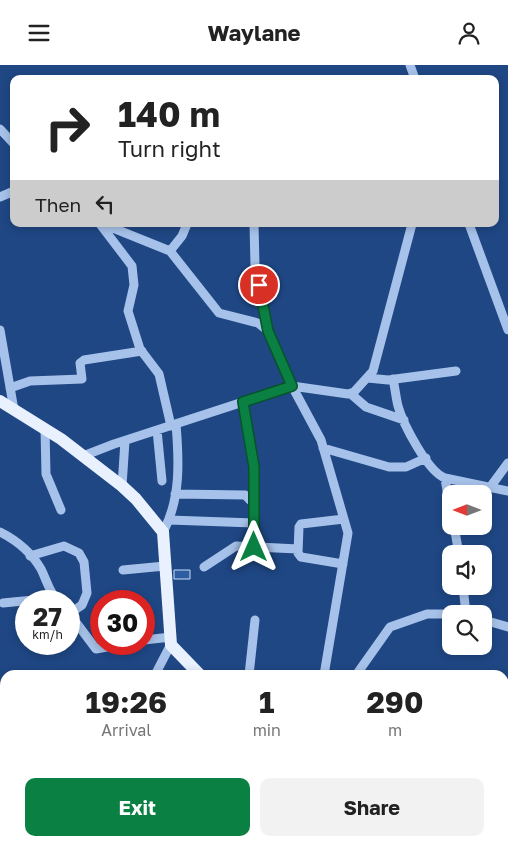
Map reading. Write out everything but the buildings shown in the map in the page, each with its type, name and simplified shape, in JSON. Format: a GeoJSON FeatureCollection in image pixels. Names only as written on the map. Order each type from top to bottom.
{"type":"FeatureCollection","features":[{"type":"Feature","properties":{"kind":"main road"},"geometry":{"type":"LineString","coordinates":[[0,401],[45,429],[122,486],[136,499],[163,532],[171,640],[196,670]]}},
{"type":"Feature","properties":{"kind":"street"},"geometry":{"type":"LineString","coordinates":[[0,129],[10,137]]}},
{"type":"Feature","properties":{"kind":"street"},"geometry":{"type":"LineString","coordinates":[[103,227],[132,266],[134,285],[128,308],[142,351],[159,374],[173,425],[178,460],[174,509],[163,532]]}},
{"type":"Feature","properties":{"kind":"street"},"geometry":{"type":"LineString","coordinates":[[109,227],[170,251],[219,313],[258,323],[268,331]]}},
{"type":"Feature","properties":{"kind":"street"},"geometry":{"type":"LineString","coordinates":[[170,251],[182,236],[186,227]]}},
{"type":"Feature","properties":{"kind":"street"},"geometry":{"type":"LineString","coordinates":[[254,227],[256,270],[268,331],[292,386],[324,448],[348,533],[325,670]]}},
{"type":"Feature","properties":{"kind":"street"},"geometry":{"type":"LineString","coordinates":[[351,394],[373,371],[411,227]]}},
{"type":"Feature","properties":{"kind":"street"},"geometry":{"type":"LineString","coordinates":[[469,227],[508,331]]}},
{"type":"Feature","properties":{"kind":"street"},"geometry":{"type":"LineString","coordinates":[[0,330],[14,410]]}},
{"type":"Feature","properties":{"kind":"street"},"geometry":{"type":"LineString","coordinates":[[10,388],[30,381],[82,379],[80,363],[84,360],[142,351]]}},
{"type":"Feature","properties":{"kind":"street"},"geometry":{"type":"LineString","coordinates":[[368,378],[393,379],[456,371]]}},
{"type":"Feature","properties":{"kind":"street"},"geometry":{"type":"LineString","coordinates":[[393,379],[398,406],[404,420],[437,474],[444,478],[485,485]]}},
{"type":"Feature","properties":{"kind":"street"},"geometry":{"type":"LineString","coordinates":[[83,456],[292,386],[351,394],[366,407],[404,420]]}},
{"type":"Feature","properties":{"kind":"street"},"geometry":{"type":"LineString","coordinates":[[243,402],[254,467],[254,547]]}},
{"type":"Feature","properties":{"kind":"street"},"geometry":{"type":"LineString","coordinates":[[45,429],[46,474],[61,510]]}},
{"type":"Feature","properties":{"kind":"street"},"geometry":{"type":"LineString","coordinates":[[157,430],[162,481]]}},
{"type":"Feature","properties":{"kind":"street"},"geometry":{"type":"LineString","coordinates":[[122,486],[125,441]]}},
{"type":"Feature","properties":{"kind":"street"},"geometry":{"type":"LineString","coordinates":[[324,448],[389,467],[406,467],[426,458]]}},
{"type":"Feature","properties":{"kind":"street"},"geometry":{"type":"LineString","coordinates":[[492,485],[508,463]]}},
{"type":"Feature","properties":{"kind":"street"},"geometry":{"type":"LineString","coordinates":[[444,478],[445,485]]}},
{"type":"Feature","properties":{"kind":"street"},"geometry":{"type":"LineString","coordinates":[[492,486],[508,491]]}},
{"type":"Feature","properties":{"kind":"street"},"geometry":{"type":"LineString","coordinates":[[175,494],[245,495],[254,505]]}},
{"type":"Feature","properties":{"kind":"street"},"geometry":{"type":"LineString","coordinates":[[343,564],[301,557],[298,555],[298,549],[299,527],[303,523],[344,519]]}},
{"type":"Feature","properties":{"kind":"street"},"geometry":{"type":"LineString","coordinates":[[169,520],[254,523]]}},
{"type":"Feature","properties":{"kind":"street"},"geometry":{"type":"LineString","coordinates":[[0,532],[16,540],[30,555],[51,590]]}},
{"type":"Feature","properties":{"kind":"street"},"geometry":{"type":"LineString","coordinates":[[30,555],[64,546],[79,553],[84,562],[87,593],[80,606]]}},
{"type":"Feature","properties":{"kind":"street"},"geometry":{"type":"LineString","coordinates":[[204,567],[232,547],[298,549]]}},
{"type":"Feature","properties":{"kind":"street"},"geometry":{"type":"LineString","coordinates":[[124,570],[165,566]]}},
{"type":"Feature","properties":{"kind":"street"},"geometry":{"type":"LineString","coordinates":[[3,603],[15,602]]}},
{"type":"Feature","properties":{"kind":"street"},"geometry":{"type":"LineString","coordinates":[[360,670],[390,627],[427,614],[442,614]]}},
{"type":"Feature","properties":{"kind":"street"},"geometry":{"type":"LineString","coordinates":[[250,670],[255,620]]}},
{"type":"Feature","properties":{"kind":"street"},"geometry":{"type":"LineString","coordinates":[[492,622],[508,627]]}},
{"type":"Feature","properties":{"kind":"street"},"geometry":{"type":"LineString","coordinates":[[80,628],[90,641]]}},
{"type":"Feature","properties":{"kind":"street"},"geometry":{"type":"LineString","coordinates":[[155,640],[171,640],[157,670]]}},
{"type":"Feature","properties":{"kind":"route"},"geometry":{"type":"LineString","coordinates":[[254,547],[254,467],[243,402],[292,386],[268,331],[259,285]]}}]}
